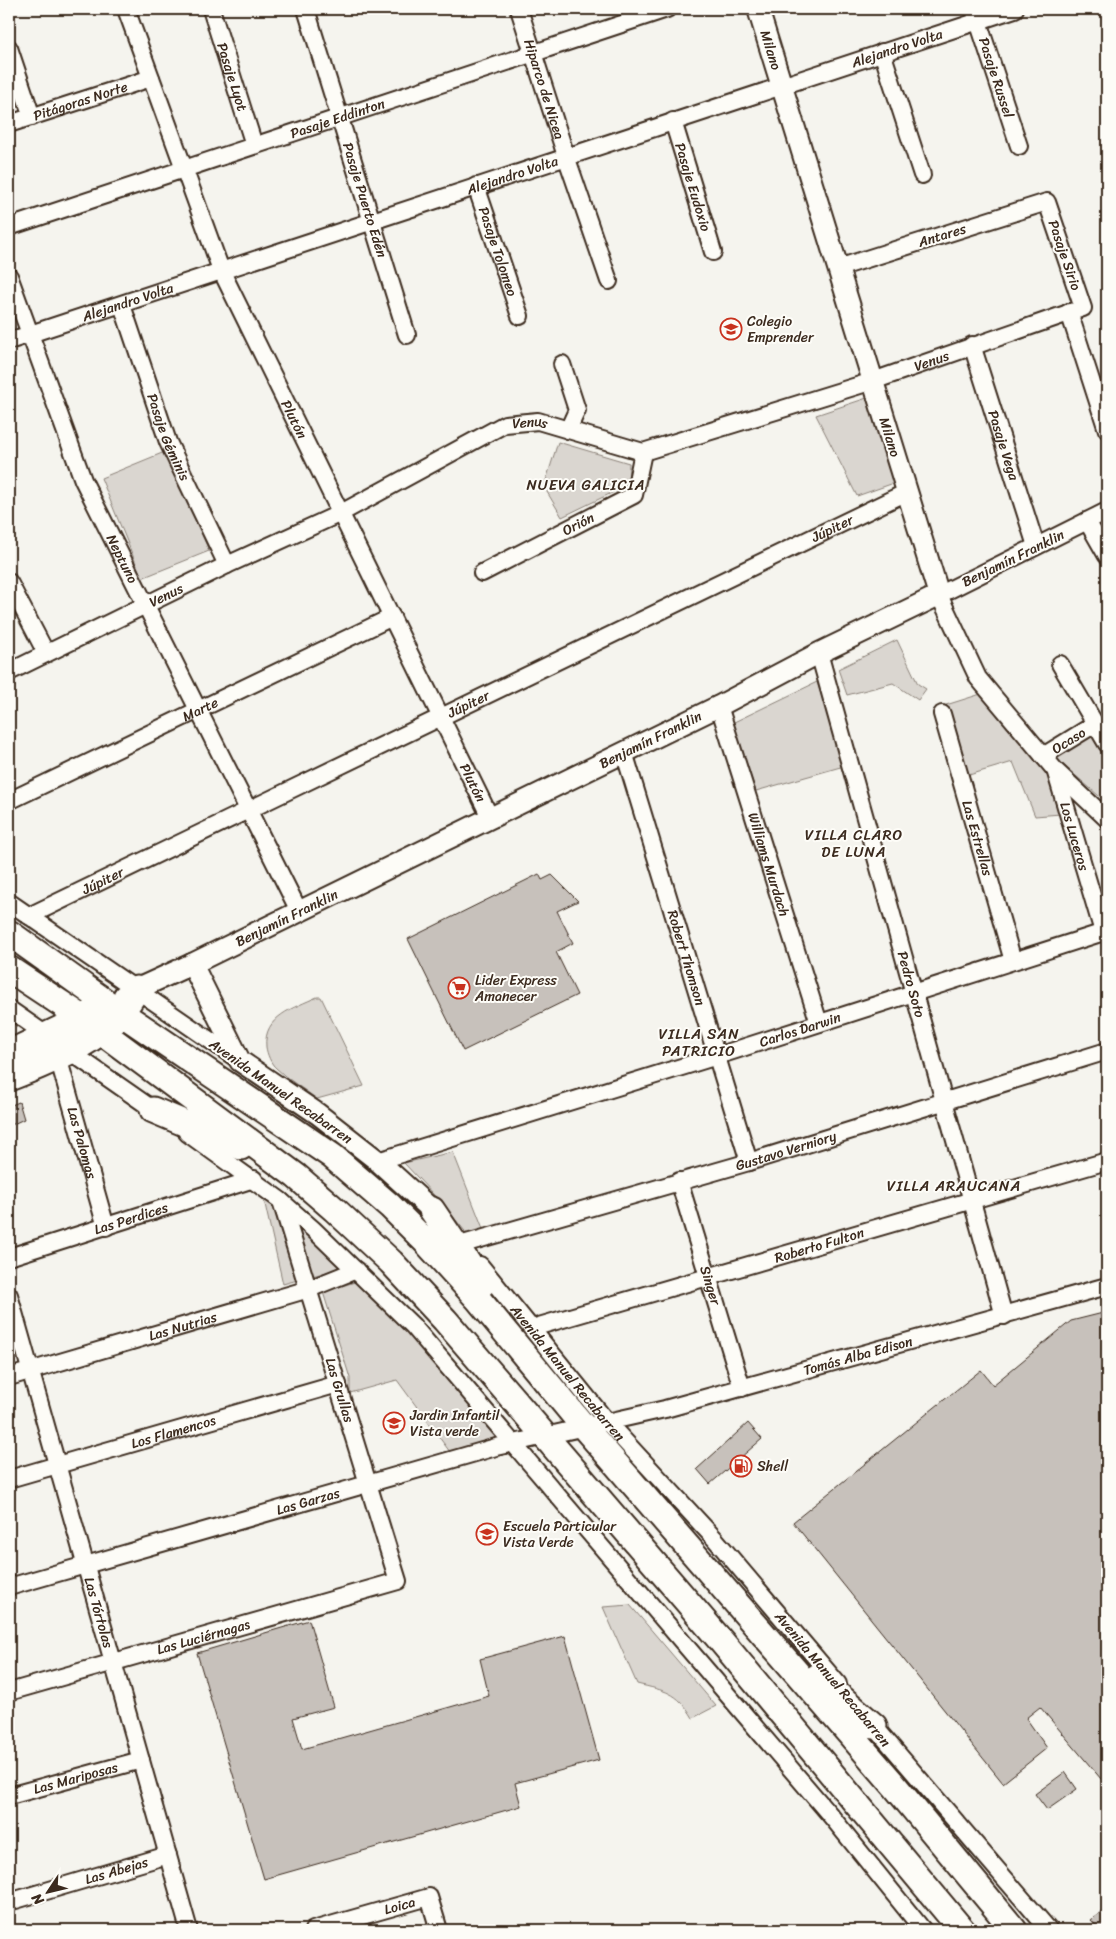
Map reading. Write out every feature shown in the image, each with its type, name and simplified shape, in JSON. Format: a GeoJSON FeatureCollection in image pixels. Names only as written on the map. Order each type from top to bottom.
{"type":"FeatureCollection","features":[{"type":"Feature","properties":{"kind":"main road","name":"Avenida Manuel Recabarren"},"geometry":{"type":"LineString","coordinates":[[9,933],[114,1008],[297,1131],[356,1176],[426,1242],[478,1299],[584,1427],[894,1786],[1014,1930]]}},
{"type":"Feature","properties":{"kind":"main road"},"geometry":{"type":"LineString","coordinates":[[9,968],[92,1025],[296,1176],[391,1262],[445,1320],[722,1642],[962,1930]]}},
{"type":"Feature","properties":{"kind":"main road"},"geometry":{"type":"LineString","coordinates":[[9,1078],[59,1048],[92,1025],[136,989]]}},
{"type":"Feature","properties":{"kind":"main road"},"geometry":{"type":"LineString","coordinates":[[9,1053],[59,1048]]}},
{"type":"Feature","properties":{"kind":"main road"},"geometry":{"type":"LineString","coordinates":[[153,1110],[246,1150],[296,1176]]}},
{"type":"Feature","properties":{"kind":"main road"},"geometry":{"type":"LineString","coordinates":[[432,1210],[500,1311],[529,1361]]}},
{"type":"Feature","properties":{"kind":"main road"},"geometry":{"type":"LineString","coordinates":[[754,1624],[874,1726]]}},
{"type":"Feature","properties":{"kind":"street","name":"Plutón"},"geometry":{"type":"LineString","coordinates":[[126,9],[221,270],[490,817]]}},
{"type":"Feature","properties":{"kind":"street","name":"Pasaje Lyot"},"geometry":{"type":"LineString","coordinates":[[211,9],[254,145]]}},
{"type":"Feature","properties":{"kind":"street","name":"Pasaje Puerto Edén"},"geometry":{"type":"LineString","coordinates":[[306,9],[407,335]]}},
{"type":"Feature","properties":{"kind":"street","name":"Hiparco de Nicea"},"geometry":{"type":"LineString","coordinates":[[519,9],[566,156],[609,281]]}},
{"type":"Feature","properties":{"kind":"street","name":"Pasaje Eddinton"},"geometry":{"type":"LineString","coordinates":[[9,227],[667,9]]}},
{"type":"Feature","properties":{"kind":"street","name":"Milano"},"geometry":{"type":"LineString","coordinates":[[758,9],[938,595],[978,678],[1055,770],[1107,819]]}},
{"type":"Feature","properties":{"kind":"street","name":"Alejandro Volta"},"geometry":{"type":"LineString","coordinates":[[9,341],[882,52],[976,15],[1015,9]]}},
{"type":"Feature","properties":{"kind":"street","name":"Pasaje Russel"},"geometry":{"type":"LineString","coordinates":[[976,15],[1018,146]]}},
{"type":"Feature","properties":{"kind":"street"},"geometry":{"type":"LineString","coordinates":[[9,48],[32,117]]}},
{"type":"Feature","properties":{"kind":"street"},"geometry":{"type":"LineString","coordinates":[[882,52],[922,174]]}},
{"type":"Feature","properties":{"kind":"street","name":"Pitágoras Norte"},"geometry":{"type":"LineString","coordinates":[[9,124],[151,78]]}},
{"type":"Feature","properties":{"kind":"street","name":"Pasaje Eudoxio"},"geometry":{"type":"LineString","coordinates":[[673,121],[713,252]]}},
{"type":"Feature","properties":{"kind":"street","name":"Pasaje Tolomeo"},"geometry":{"type":"LineString","coordinates":[[476,186],[520,316]]}},
{"type":"Feature","properties":{"kind":"street","name":"Antares"},"geometry":{"type":"LineString","coordinates":[[838,268],[1047,202]]}},
{"type":"Feature","properties":{"kind":"street","name":"Pasaje Sirio"},"geometry":{"type":"LineString","coordinates":[[1047,202],[1107,430]]}},
{"type":"Feature","properties":{"kind":"street","name":"Neptuno"},"geometry":{"type":"LineString","coordinates":[[9,276],[83,480],[299,911]]}},
{"type":"Feature","properties":{"kind":"street","name":"Pasaje Géminis"},"geometry":{"type":"LineString","coordinates":[[122,305],[168,442],[227,565]]}},
{"type":"Feature","properties":{"kind":"street","name":"Venus"},"geometry":{"type":"LineString","coordinates":[[9,672],[227,565],[340,513],[505,424],[538,421],[643,452],[873,381],[1076,310]]}},
{"type":"Feature","properties":{"kind":"street","name":"Pasaje Vega"},"geometry":{"type":"LineString","coordinates":[[972,345],[1036,546]]}},
{"type":"Feature","properties":{"kind":"street"},"geometry":{"type":"LineString","coordinates":[[562,364],[577,410],[568,430]]}},
{"type":"Feature","properties":{"kind":"street","name":"Orión"},"geometry":{"type":"LineString","coordinates":[[482,572],[634,495],[643,452]]}},
{"type":"Feature","properties":{"kind":"street","name":"Júpiter"},"geometry":{"type":"LineString","coordinates":[[29,916],[907,492]]}},
{"type":"Feature","properties":{"kind":"street","name":"Benjamín Franklin"},"geometry":{"type":"LineString","coordinates":[[136,989],[192,964],[719,706],[819,653],[1107,511]]}},
{"type":"Feature","properties":{"kind":"street"},"geometry":{"type":"LineString","coordinates":[[1087,521],[1107,556]]}},
{"type":"Feature","properties":{"kind":"street"},"geometry":{"type":"LineString","coordinates":[[9,582],[46,653]]}},
{"type":"Feature","properties":{"kind":"street","name":"Marte"},"geometry":{"type":"LineString","coordinates":[[9,801],[392,617]]}},
{"type":"Feature","properties":{"kind":"street","name":"Pedro Soto"},"geometry":{"type":"LineString","coordinates":[[819,653],[1004,1316]]}},
{"type":"Feature","properties":{"kind":"street"},"geometry":{"type":"LineString","coordinates":[[1060,664],[1107,744]]}},
{"type":"Feature","properties":{"kind":"street","name":"Williams Murdach"},"geometry":{"type":"LineString","coordinates":[[719,706],[819,1024]]}},
{"type":"Feature","properties":{"kind":"street","name":"Las Estrellas"},"geometry":{"type":"LineString","coordinates":[[942,714],[1013,961]]}},
{"type":"Feature","properties":{"kind":"street","name":"Ocaso"},"geometry":{"type":"LineString","coordinates":[[1043,756],[1096,724]]}},
{"type":"Feature","properties":{"kind":"street","name":"Robert Thomson"},"geometry":{"type":"LineString","coordinates":[[624,752],[749,1162]]}},
{"type":"Feature","properties":{"kind":"street","name":"Los Luceros"},"geometry":{"type":"LineString","coordinates":[[1055,770],[1105,932]]}},
{"type":"Feature","properties":{"kind":"street","name":"Avenida Manuel Recabarren"},"geometry":{"type":"LineString","coordinates":[[9,902],[318,1114],[378,1160],[432,1210],[463,1244],[608,1423],[715,1539],[1049,1930]]}},
{"type":"Feature","properties":{"kind":"street","name":"Carlos Darwin"},"geometry":{"type":"LineString","coordinates":[[378,1160],[717,1056],[1105,932]]}},
{"type":"Feature","properties":{"kind":"street"},"geometry":{"type":"LineString","coordinates":[[192,964],[240,1061]]}},
{"type":"Feature","properties":{"kind":"street"},"geometry":{"type":"LineString","coordinates":[[9,1009],[59,1048],[254,1179],[280,1200],[356,1270],[413,1326],[514,1442],[837,1824],[923,1930]]}},
{"type":"Feature","properties":{"kind":"street","name":"Las Palomas"},"geometry":{"type":"LineString","coordinates":[[59,1048],[106,1228]]}},
{"type":"Feature","properties":{"kind":"street","name":"Gustavo Verniory"},"geometry":{"type":"LineString","coordinates":[[463,1244],[749,1162],[1107,1051]]}},
{"type":"Feature","properties":{"kind":"street","name":"Roberto Fulton"},"geometry":{"type":"LineString","coordinates":[[532,1328],[709,1279],[1107,1161]]}},
{"type":"Feature","properties":{"kind":"street","name":"Las Perdices"},"geometry":{"type":"LineString","coordinates":[[9,1257],[106,1228],[254,1179]]}},
{"type":"Feature","properties":{"kind":"street","name":"Singer"},"geometry":{"type":"LineString","coordinates":[[679,1181],[742,1388]]}},
{"type":"Feature","properties":{"kind":"street","name":"Las Grullas"},"geometry":{"type":"LineString","coordinates":[[280,1200],[309,1288],[398,1582]]}},
{"type":"Feature","properties":{"kind":"street","name":"Las Nutrias"},"geometry":{"type":"LineString","coordinates":[[9,1377],[309,1288],[356,1270]]}},
{"type":"Feature","properties":{"kind":"street","name":"Tomás Alba Edison"},"geometry":{"type":"LineString","coordinates":[[608,1423],[742,1388],[1107,1286]]}},
{"type":"Feature","properties":{"kind":"street","name":"Las Tórtolas"},"geometry":{"type":"LineString","coordinates":[[9,1295],[189,1930]]}},
{"type":"Feature","properties":{"kind":"street","name":"Los Flamencos"},"geometry":{"type":"LineString","coordinates":[[9,1479],[338,1384]]}},
{"type":"Feature","properties":{"kind":"street","name":"Las Garzas"},"geometry":{"type":"LineString","coordinates":[[9,1587],[514,1442],[608,1423]]}},
{"type":"Feature","properties":{"kind":"street","name":"Las Luciérnagas"},"geometry":{"type":"LineString","coordinates":[[9,1692],[398,1582]]}},
{"type":"Feature","properties":{"kind":"street","name":"Las Mariposas"},"geometry":{"type":"LineString","coordinates":[[9,1796],[141,1760]]}},
{"type":"Feature","properties":{"kind":"street","name":"Las Abejas"},"geometry":{"type":"LineString","coordinates":[[9,1902],[168,1854]]}},
{"type":"Feature","properties":{"kind":"street","name":"Loica"},"geometry":{"type":"LineString","coordinates":[[313,1930],[429,1897],[439,1930]]}},
{"type":"Feature","properties":{"kind":"shaded area"},"geometry":{"type":"Polygon","coordinates":[[[867,398],[894,483],[857,496],[816,415],[867,398]]]}},
{"type":"Feature","properties":{"kind":"shaded area"},"geometry":{"type":"Polygon","coordinates":[[[558,442],[629,463],[628,485],[562,517],[544,487],[558,442]]]}},
{"type":"Feature","properties":{"kind":"shaded area"},"geometry":{"type":"Polygon","coordinates":[[[167,451],[209,551],[142,578],[101,478],[167,451]]]}},
{"type":"Feature","properties":{"kind":"shaded area"},"geometry":{"type":"Polygon","coordinates":[[[897,640],[918,684],[926,689],[918,700],[893,683],[847,695],[838,669],[897,640]]]}},
{"type":"Feature","properties":{"kind":"shaded area"},"geometry":{"type":"Polygon","coordinates":[[[817,682],[844,766],[756,791],[732,723],[817,682]]]}},
{"type":"Feature","properties":{"kind":"shaded area"},"geometry":{"type":"Polygon","coordinates":[[[981,694],[1004,724],[1054,779],[1061,814],[1035,816],[1013,762],[969,775],[946,705],[981,694]]]}},
{"type":"Feature","properties":{"kind":"shaded area"},"geometry":{"type":"Polygon","coordinates":[[[1095,731],[1107,752],[1107,803],[1053,756],[1095,731]]]}},
{"type":"Feature","properties":{"kind":"shaded area"},"geometry":{"type":"Polygon","coordinates":[[[317,997],[321,997],[364,1086],[317,1099],[274,1066],[267,1053],[266,1036],[269,1028],[282,1014],[317,997]]]}},
{"type":"Feature","properties":{"kind":"shaded area"},"geometry":{"type":"Polygon","coordinates":[[[453,1152],[484,1231],[469,1236],[404,1163],[453,1152]]]}},
{"type":"Feature","properties":{"kind":"shaded area"},"geometry":{"type":"Polygon","coordinates":[[[262,1191],[349,1266],[283,1284],[262,1191]]]}},
{"type":"Feature","properties":{"kind":"shaded area"},"geometry":{"type":"Polygon","coordinates":[[[361,1280],[505,1439],[476,1444],[450,1452],[397,1380],[350,1393],[350,1378],[323,1292],[361,1280]]]}},
{"type":"Feature","properties":{"kind":"shaded area"},"geometry":{"type":"Polygon","coordinates":[[[630,1605],[716,1706],[693,1718],[676,1697],[663,1691],[637,1684],[603,1607],[630,1605]]]}},
{"type":"Feature","properties":{"kind":"building"},"geometry":{"type":"Polygon","coordinates":[[[539,874],[542,880],[552,875],[578,901],[557,911],[573,943],[556,952],[577,995],[463,1051],[408,939],[539,874]]]}},
{"type":"Feature","properties":{"kind":"building"},"geometry":{"type":"Polygon","coordinates":[[[19,1102],[24,1119],[9,1126],[9,1106],[19,1102]]]}},
{"type":"Feature","properties":{"kind":"building"},"geometry":{"type":"Polygon","coordinates":[[[1107,1312],[1107,1786],[1040,1707],[1026,1718],[1047,1748],[1003,1783],[793,1522],[981,1370],[993,1385],[1071,1321],[1107,1312]]]}},
{"type":"Feature","properties":{"kind":"building"},"geometry":{"type":"Polygon","coordinates":[[[748,1423],[762,1439],[710,1484],[697,1469],[748,1423]]]}},
{"type":"Feature","properties":{"kind":"building"},"geometry":{"type":"Polygon","coordinates":[[[309,1620],[334,1707],[293,1718],[302,1749],[489,1696],[480,1659],[565,1636],[599,1760],[515,1783],[521,1806],[264,1879],[197,1653],[309,1620]]]}},
{"type":"Feature","properties":{"kind":"building"},"geometry":{"type":"Polygon","coordinates":[[[1065,1772],[1077,1789],[1047,1810],[1035,1794],[1065,1772]]]}},
{"type":"Feature","properties":{"kind":"building"},"geometry":{"type":"Polygon","coordinates":[[[1107,1907],[1107,1930],[1100,1930],[1091,1920],[1107,1907]]]}},
{"type":"Feature","properties":{"kind":"place","name":"Colegio Emprender"},"geometry":{"type":"Point","coordinates":[731,329]}},
{"type":"Feature","properties":{"kind":"place","name":"Lider Express Amanecer"},"geometry":{"type":"Point","coordinates":[459,988]}},
{"type":"Feature","properties":{"kind":"place","name":"Jardin Infantil Vista verde"},"geometry":{"type":"Point","coordinates":[394,1423]}},
{"type":"Feature","properties":{"kind":"place","name":"Shell"},"geometry":{"type":"Point","coordinates":[741,1466]}},
{"type":"Feature","properties":{"kind":"place","name":"Escuela Particular Vista Verde"},"geometry":{"type":"Point","coordinates":[487,1534]}},
{"type":"Feature","properties":{"kind":"district","name":"NUEVA GALICIA"},"geometry":{"type":"Point","coordinates":[586,485]}},
{"type":"Feature","properties":{"kind":"district","name":"VILLA CLARO DE LUNA"},"geometry":{"type":"Point","coordinates":[854,844]}},
{"type":"Feature","properties":{"kind":"district","name":"VILLA SAN PATRICIO"},"geometry":{"type":"Point","coordinates":[699,1042]}},
{"type":"Feature","properties":{"kind":"district","name":"VILLA ARAUCANA"},"geometry":{"type":"Point","coordinates":[954,1186]}}]}
